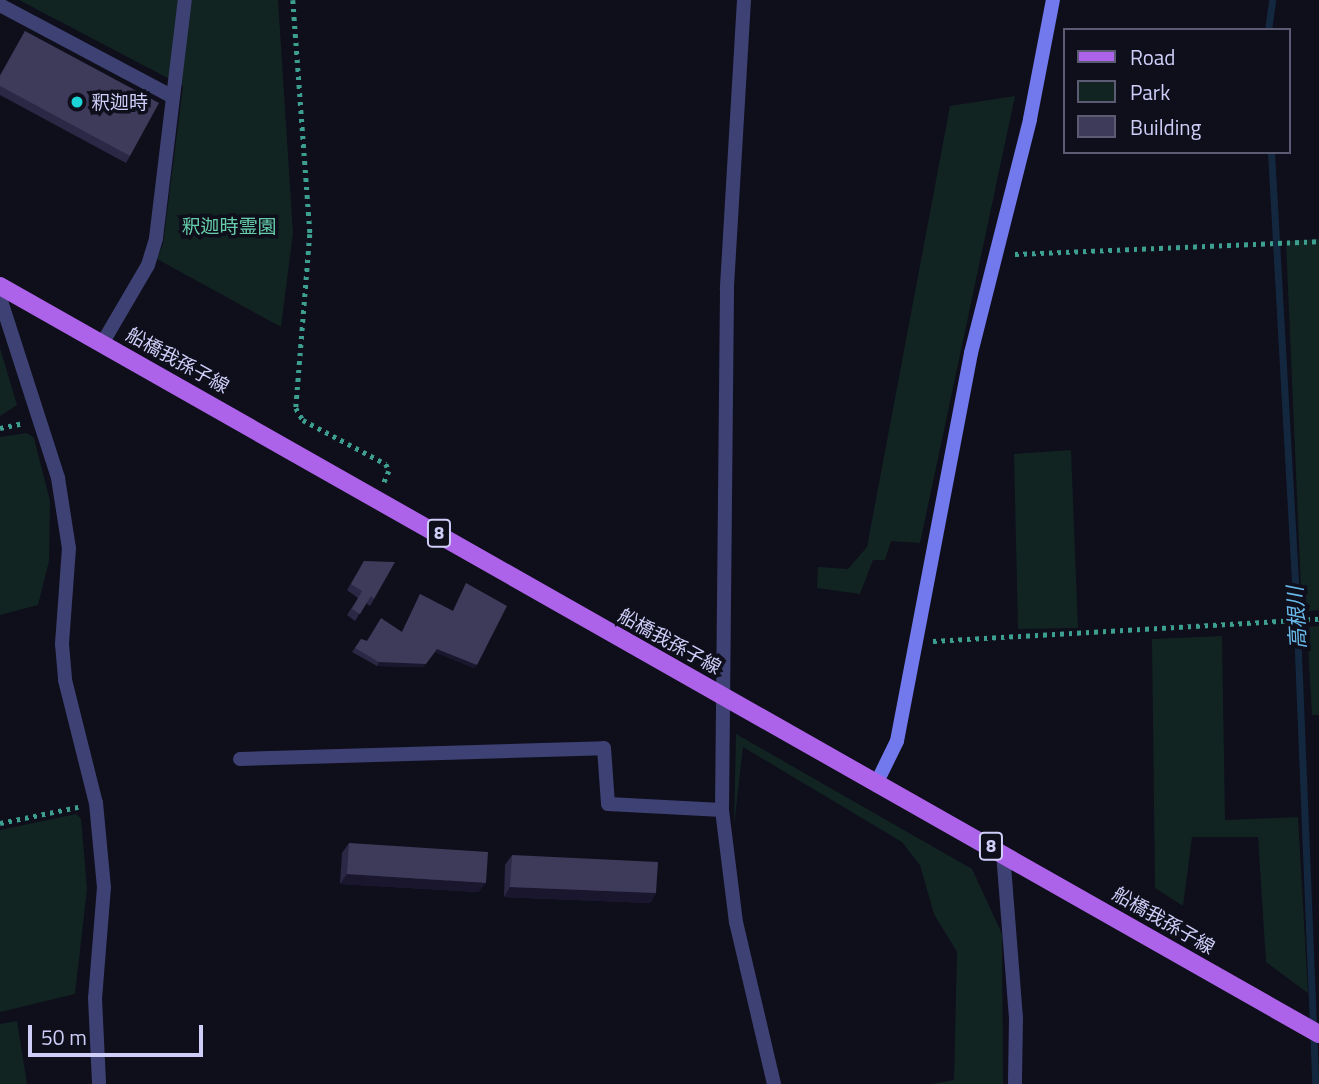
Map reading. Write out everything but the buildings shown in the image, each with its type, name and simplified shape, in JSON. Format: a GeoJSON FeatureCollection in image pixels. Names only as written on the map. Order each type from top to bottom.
{"type":"FeatureCollection","features":[{"type":"Feature","properties":{"kind":"main road","name":"船橋我孫子線"},"geometry":{"type":"LineString","coordinates":[[0,286],[878,780],[1319,1034]]}},
{"type":"Feature","properties":{"kind":"street"},"geometry":{"type":"LineString","coordinates":[[103,342],[148,265],[156,238],[185,0]]}},
{"type":"Feature","properties":{"kind":"street"},"geometry":{"type":"LineString","coordinates":[[744,0],[727,290],[722,810],[736,922],[774,1084]]}},
{"type":"Feature","properties":{"kind":"street"},"geometry":{"type":"LineString","coordinates":[[878,780],[897,741],[971,353],[1030,119],[1053,0]]}},
{"type":"Feature","properties":{"kind":"street"},"geometry":{"type":"LineString","coordinates":[[0,5],[173,97]]}},
{"type":"Feature","properties":{"kind":"street"},"geometry":{"type":"LineString","coordinates":[[0,298],[37,420],[58,478],[69,548],[62,644],[65,680],[96,803],[104,887],[95,998],[99,1084]]}},
{"type":"Feature","properties":{"kind":"street"},"geometry":{"type":"LineString","coordinates":[[240,759],[604,748],[608,804],[722,810]]}},
{"type":"Feature","properties":{"kind":"street"},"geometry":{"type":"LineString","coordinates":[[1003,853],[1016,1017],[1015,1084]]}},
{"type":"Feature","properties":{"kind":"path"},"geometry":{"type":"LineString","coordinates":[[293,0],[310,234],[296,408],[303,420],[386,464],[389,471],[376,497]]}},
{"type":"Feature","properties":{"kind":"path"},"geometry":{"type":"LineString","coordinates":[[996,255],[1319,240]]}},
{"type":"Feature","properties":{"kind":"path"},"geometry":{"type":"LineString","coordinates":[[0,428],[37,420]]}},
{"type":"Feature","properties":{"kind":"path"},"geometry":{"type":"LineString","coordinates":[[915,642],[1319,619]]}},
{"type":"Feature","properties":{"kind":"path"},"geometry":{"type":"LineString","coordinates":[[0,823],[96,803]]}},
{"type":"Feature","properties":{"kind":"green space","name":"釈迦時霊園"},"geometry":{"type":"Polygon","coordinates":[[[19,0],[278,0],[293,233],[281,327],[157,259],[163,244],[183,86],[19,0]]]}},
{"type":"Feature","properties":{"kind":"green space"},"geometry":{"type":"Polygon","coordinates":[[[1015,96],[920,543],[891,541],[885,560],[873,560],[860,594],[817,588],[818,567],[848,569],[867,547],[950,106],[1015,96]]]}},
{"type":"Feature","properties":{"kind":"green space"},"geometry":{"type":"Polygon","coordinates":[[[1319,239],[1319,610],[1302,612],[1286,241],[1319,239]]]}},
{"type":"Feature","properties":{"kind":"green space"},"geometry":{"type":"Polygon","coordinates":[[[0,348],[17,405],[0,416],[0,348]]]}},
{"type":"Feature","properties":{"kind":"green space"},"geometry":{"type":"Polygon","coordinates":[[[27,433],[34,438],[50,501],[49,561],[38,605],[0,615],[0,437],[27,433]]]}},
{"type":"Feature","properties":{"kind":"green space"},"geometry":{"type":"Polygon","coordinates":[[[1071,450],[1078,628],[1018,629],[1014,454],[1071,450]]]}},
{"type":"Feature","properties":{"kind":"green space"},"geometry":{"type":"Polygon","coordinates":[[[1319,626],[1319,715],[1312,715],[1307,627],[1319,626]]]}},
{"type":"Feature","properties":{"kind":"green space"},"geometry":{"type":"Polygon","coordinates":[[[1222,636],[1225,820],[1298,817],[1308,993],[1266,962],[1258,837],[1192,837],[1183,906],[1155,888],[1152,639],[1222,636]]]}},
{"type":"Feature","properties":{"kind":"green space"},"geometry":{"type":"Polygon","coordinates":[[[736,734],[972,869],[1002,934],[1003,1084],[932,1084],[954,1080],[957,952],[934,914],[920,865],[902,842],[743,747],[734,826],[736,734]]]}},
{"type":"Feature","properties":{"kind":"green space"},"geometry":{"type":"Polygon","coordinates":[[[76,814],[81,819],[87,889],[75,994],[0,1012],[0,830],[76,814]]]}},
{"type":"Feature","properties":{"kind":"green space"},"geometry":{"type":"Polygon","coordinates":[[[17,1021],[27,1084],[0,1084],[0,1024],[17,1021]]]}},
{"type":"Feature","properties":{"kind":"waterway","name":"高根川"},"geometry":{"type":"LineString","coordinates":[[1268,28],[1272,0]]}},
{"type":"Feature","properties":{"kind":"waterway","name":"高根川"},"geometry":{"type":"LineString","coordinates":[[1271,154],[1296,603],[1315,1084]]}},
{"type":"Feature","properties":{"kind":"place","name":"釈迦時"},"geometry":{"type":"Point","coordinates":[77,102]}}]}
